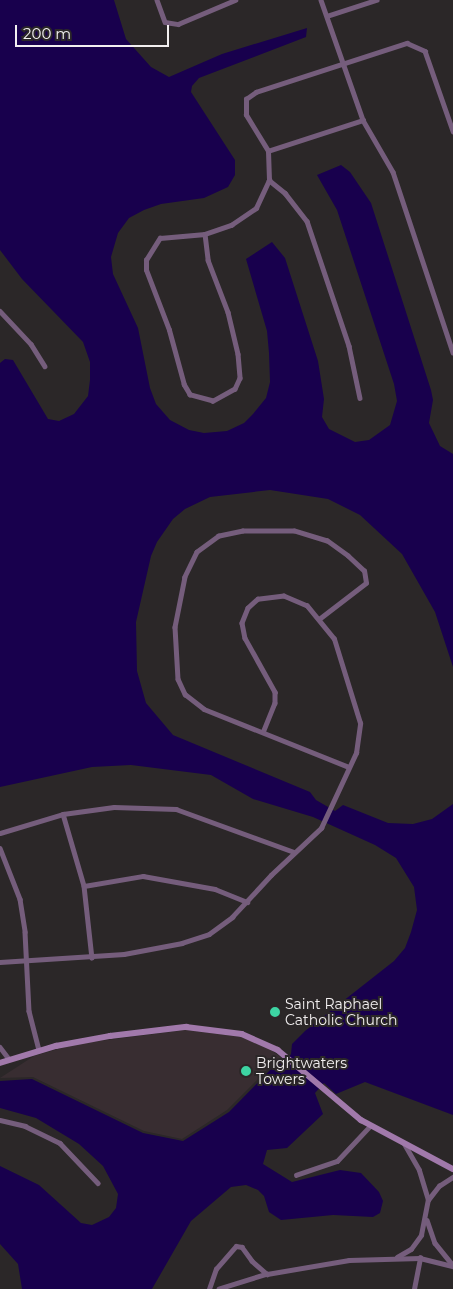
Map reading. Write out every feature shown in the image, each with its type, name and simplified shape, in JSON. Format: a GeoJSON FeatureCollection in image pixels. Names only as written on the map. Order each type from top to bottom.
{"type":"FeatureCollection","features":[{"type":"Feature","properties":{"kind":"street"},"geometry":{"type":"LineString","coordinates":[[157,0],[165,22],[171,24],[235,0]]}},
{"type":"Feature","properties":{"kind":"street"},"geometry":{"type":"LineString","coordinates":[[321,0],[364,120],[394,172],[451,335],[453,352]]}},
{"type":"Feature","properties":{"kind":"street"},"geometry":{"type":"LineString","coordinates":[[327,16],[376,0]]}},
{"type":"Feature","properties":{"kind":"street"},"geometry":{"type":"LineString","coordinates":[[205,234],[208,260],[228,312],[238,354],[240,378],[235,388],[213,401],[190,395],[184,385],[169,330],[146,270],[146,260],[160,238],[205,234],[231,225],[256,208],[269,180],[268,152],[246,115],[246,99],[256,92],[407,43],[425,51],[453,131]]}},
{"type":"Feature","properties":{"kind":"street"},"geometry":{"type":"LineString","coordinates":[[268,152],[364,120]]}},
{"type":"Feature","properties":{"kind":"street"},"geometry":{"type":"LineString","coordinates":[[269,180],[285,193],[307,221],[349,346],[360,398]]}},
{"type":"Feature","properties":{"kind":"street"},"geometry":{"type":"LineString","coordinates":[[0,311],[31,344],[45,366]]}},
{"type":"Feature","properties":{"kind":"street"},"geometry":{"type":"LineString","coordinates":[[319,619],[362,586],[367,579],[359,565],[326,541],[294,531],[243,531],[210,540],[192,560],[176,627],[176,669],[180,687],[204,709],[350,767]]}},
{"type":"Feature","properties":{"kind":"street"},"geometry":{"type":"LineString","coordinates":[[0,962],[92,958],[182,943],[209,934],[232,918],[323,824],[350,767],[360,738],[359,718],[338,648],[319,619],[300,602],[284,596],[263,597],[244,614],[245,638],[275,692],[275,703],[263,732]]}},
{"type":"Feature","properties":{"kind":"street"},"geometry":{"type":"LineString","coordinates":[[0,833],[63,814],[114,807],[176,809],[196,814],[227,830],[294,852]]}},
{"type":"Feature","properties":{"kind":"street"},"geometry":{"type":"LineString","coordinates":[[63,814],[84,886],[92,958]]}},
{"type":"Feature","properties":{"kind":"street"},"geometry":{"type":"LineString","coordinates":[[0,848],[20,899],[29,1011],[39,1050]]}},
{"type":"Feature","properties":{"kind":"street"},"geometry":{"type":"LineString","coordinates":[[84,886],[143,876],[215,890],[246,902]]}},
{"type":"Feature","properties":{"kind":"street"},"geometry":{"type":"LineString","coordinates":[[0,1063],[39,1050],[89,1039],[186,1027],[242,1034],[263,1041],[286,1057],[320,1089],[370,1126],[453,1169]]}},
{"type":"Feature","properties":{"kind":"street"},"geometry":{"type":"LineString","coordinates":[[0,1047],[9,1059]]}},
{"type":"Feature","properties":{"kind":"street"},"geometry":{"type":"LineString","coordinates":[[0,1120],[25,1126],[60,1143],[98,1183]]}},
{"type":"Feature","properties":{"kind":"street"},"geometry":{"type":"LineString","coordinates":[[296,1175],[337,1161],[370,1126]]}},
{"type":"Feature","properties":{"kind":"street"},"geometry":{"type":"LineString","coordinates":[[404,1144],[419,1170],[428,1200],[427,1219],[434,1243],[453,1265]]}},
{"type":"Feature","properties":{"kind":"street"},"geometry":{"type":"LineString","coordinates":[[428,1200],[438,1186],[453,1177]]}},
{"type":"Feature","properties":{"kind":"street"},"geometry":{"type":"LineString","coordinates":[[394,1259],[416,1244],[427,1219]]}},
{"type":"Feature","properties":{"kind":"street"},"geometry":{"type":"LineString","coordinates":[[209,1289],[216,1269],[236,1246],[242,1247],[252,1261],[267,1274]]}},
{"type":"Feature","properties":{"kind":"street"},"geometry":{"type":"LineString","coordinates":[[220,1289],[267,1274],[332,1262],[420,1258],[453,1265]]}},
{"type":"Feature","properties":{"kind":"street"},"geometry":{"type":"LineString","coordinates":[[414,1289],[420,1258]]}},
{"type":"Feature","properties":{"kind":"shaded area"},"geometry":{"type":"Polygon","coordinates":[[[0,0],[114,0],[126,39],[151,67],[169,77],[222,54],[307,28],[306,37],[199,78],[192,86],[191,92],[235,160],[235,175],[228,187],[204,198],[161,204],[144,210],[129,218],[118,233],[111,257],[113,274],[138,328],[150,388],[156,404],[170,420],[189,430],[204,433],[227,431],[244,423],[253,414],[266,398],[270,382],[269,353],[267,331],[246,259],[272,242],[285,258],[318,361],[324,399],[322,417],[329,429],[355,442],[369,440],[390,425],[397,401],[394,384],[337,210],[317,175],[341,165],[350,172],[371,203],[431,390],[433,400],[429,423],[440,446],[453,454],[453,667],[435,612],[402,554],[360,515],[328,499],[270,490],[210,497],[185,509],[173,519],[157,542],[151,556],[136,622],[137,671],[146,703],[173,735],[310,792],[316,800],[335,811],[343,805],[388,823],[413,824],[432,819],[453,804],[453,1115],[365,1082],[336,1094],[324,1083],[315,1093],[323,1114],[287,1148],[267,1150],[263,1164],[292,1182],[340,1170],[361,1173],[379,1192],[383,1201],[380,1213],[373,1217],[333,1215],[281,1220],[269,1212],[264,1196],[258,1190],[246,1185],[231,1187],[191,1221],[152,1289],[22,1289],[18,1264],[0,1244],[0,1166],[39,1185],[81,1223],[92,1225],[109,1217],[116,1208],[118,1194],[103,1166],[79,1144],[36,1118],[0,1108],[0,1081],[32,1079],[143,1133],[183,1141],[229,1112],[276,1064],[284,1064],[291,1054],[292,1044],[305,1031],[394,961],[405,948],[417,910],[414,887],[396,858],[375,845],[313,817],[253,799],[211,775],[131,765],[92,767],[0,787],[0,363],[5,359],[13,360],[48,419],[59,421],[74,414],[88,396],[90,362],[83,342],[22,279],[0,250],[0,0]]]}},
{"type":"Feature","properties":{"kind":"shaded area"},"geometry":{"type":"Polygon","coordinates":[[[186,1030],[242,1037],[269,1048],[284,1060],[274,1063],[227,1110],[182,1139],[144,1131],[33,1077],[0,1078],[34,1056],[76,1044],[186,1030]]]}},
{"type":"Feature","properties":{"kind":"place","name":"Saint Raphael Catholic Church"},"geometry":{"type":"Point","coordinates":[275,1012]}},
{"type":"Feature","properties":{"kind":"place","name":"Brightwaters Towers"},"geometry":{"type":"Point","coordinates":[246,1071]}}]}
